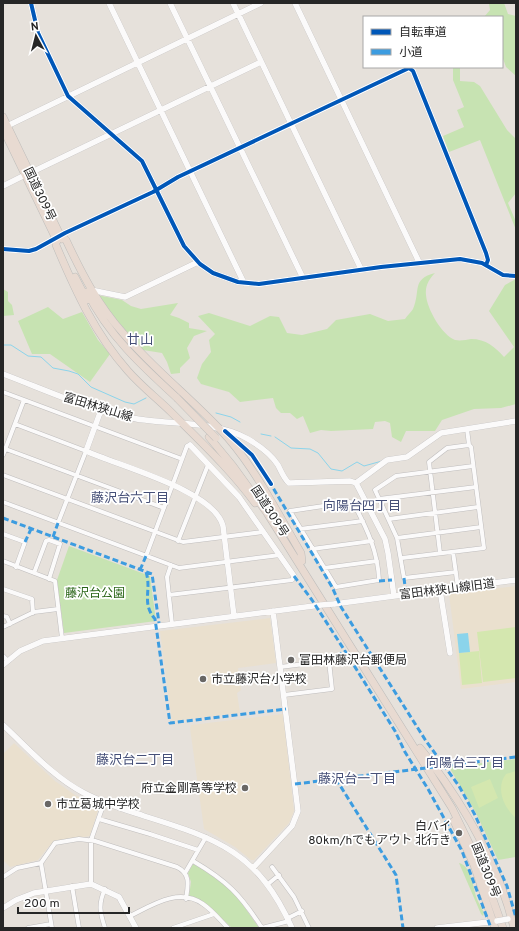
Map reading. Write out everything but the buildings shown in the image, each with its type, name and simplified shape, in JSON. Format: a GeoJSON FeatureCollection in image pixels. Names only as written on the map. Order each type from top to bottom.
{"type":"FeatureCollection","features":[{"type":"Feature","properties":{"kind":"highway","name":"国道309号"},"geometry":{"type":"LineString","coordinates":[[3,117],[4,127],[58,237],[92,301],[110,329],[134,358],[213,438],[257,490],[465,832],[486,879],[503,928]]}},
{"type":"Feature","properties":{"kind":"highway"},"geometry":{"type":"LineString","coordinates":[[58,237],[66,240],[91,290],[111,318],[135,347],[196,403],[220,429],[254,471],[301,553],[298,559],[243,488],[182,424],[128,371],[102,337],[89,316],[56,245],[58,237]]}},
{"type":"Feature","properties":{"kind":"highway","name":"国道309号"},"geometry":{"type":"LineString","coordinates":[[298,559],[420,748],[472,836],[493,884],[507,928]]}},
{"type":"Feature","properties":{"kind":"highway"},"geometry":{"type":"LineString","coordinates":[[408,736],[465,844],[495,923]]}},
{"type":"Feature","properties":{"kind":"highway"},"geometry":{"type":"LineString","coordinates":[[420,748],[457,798],[474,829],[501,888],[513,919],[514,928]]}},
{"type":"Feature","properties":{"kind":"street"},"geometry":{"type":"LineString","coordinates":[[31,3],[38,33],[68,96],[142,160],[184,246],[198,262],[218,276],[244,283],[259,284],[361,269],[419,262],[466,259],[486,265],[503,275],[516,276]]}},
{"type":"Feature","properties":{"kind":"street"},"geometry":{"type":"LineString","coordinates":[[109,3],[244,283]]}},
{"type":"Feature","properties":{"kind":"street"},"geometry":{"type":"LineString","coordinates":[[170,3],[302,278]]}},
{"type":"Feature","properties":{"kind":"street"},"geometry":{"type":"LineString","coordinates":[[233,3],[361,269]]}},
{"type":"Feature","properties":{"kind":"street"},"geometry":{"type":"LineString","coordinates":[[4,127],[261,3]]}},
{"type":"Feature","properties":{"kind":"street"},"geometry":{"type":"LineString","coordinates":[[295,3],[419,262]]}},
{"type":"Feature","properties":{"kind":"street"},"geometry":{"type":"LineString","coordinates":[[3,186],[261,62]]}},
{"type":"Feature","properties":{"kind":"street"},"geometry":{"type":"LineString","coordinates":[[3,249],[29,251],[341,99],[404,69],[411,69],[486,253],[488,260],[486,265]]}},
{"type":"Feature","properties":{"kind":"street"},"geometry":{"type":"LineString","coordinates":[[91,290],[125,297],[198,262]]}},
{"type":"Feature","properties":{"kind":"street","name":"富田林狭山線"},"geometry":{"type":"LineString","coordinates":[[3,374],[101,410],[131,418],[220,429]]}},
{"type":"Feature","properties":{"kind":"street"},"geometry":{"type":"LineString","coordinates":[[3,392],[182,459]]}},
{"type":"Feature","properties":{"kind":"street"},"geometry":{"type":"LineString","coordinates":[[3,455],[4,448],[24,400]]}},
{"type":"Feature","properties":{"kind":"street"},"geometry":{"type":"LineString","coordinates":[[58,523],[101,410]]}},
{"type":"Feature","properties":{"kind":"street"},"geometry":{"type":"LineString","coordinates":[[220,429],[243,436],[266,451],[275,461],[289,483],[350,481],[356,483],[387,460],[410,455],[441,433],[516,420]]}},
{"type":"Feature","properties":{"kind":"street"},"geometry":{"type":"LineString","coordinates":[[15,424],[173,483],[214,511],[219,516],[224,537],[234,616]]}},
{"type":"Feature","properties":{"kind":"street"},"geometry":{"type":"LineString","coordinates":[[402,558],[484,548],[471,447],[469,445],[467,429]]}},
{"type":"Feature","properties":{"kind":"street"},"geometry":{"type":"LineString","coordinates":[[146,556],[187,446],[190,445],[236,494],[294,576],[292,580],[169,595]]}},
{"type":"Feature","properties":{"kind":"street"},"geometry":{"type":"LineString","coordinates":[[440,553],[429,462],[447,448],[469,445]]}},
{"type":"Feature","properties":{"kind":"street"},"geometry":{"type":"LineString","coordinates":[[4,448],[164,508]]}},
{"type":"Feature","properties":{"kind":"street"},"geometry":{"type":"LineString","coordinates":[[178,541],[208,465]]}},
{"type":"Feature","properties":{"kind":"street"},"geometry":{"type":"LineString","coordinates":[[456,572],[404,578],[402,558],[397,538],[375,490],[396,476],[473,466]]}},
{"type":"Feature","properties":{"kind":"street"},"geometry":{"type":"LineString","coordinates":[[3,475],[178,541],[183,542],[263,532]]}},
{"type":"Feature","properties":{"kind":"street","name":"富田林狭山線旧道"},"geometry":{"type":"LineString","coordinates":[[356,483],[385,539],[394,596],[516,580]]}},
{"type":"Feature","properties":{"kind":"street"},"geometry":{"type":"LineString","coordinates":[[379,499],[476,487]]}},
{"type":"Feature","properties":{"kind":"street"},"geometry":{"type":"LineString","coordinates":[[3,502],[179,568],[280,555]]}},
{"type":"Feature","properties":{"kind":"street"},"geometry":{"type":"LineString","coordinates":[[352,502],[372,541],[377,561],[378,581],[337,587],[300,529],[291,514],[291,510],[352,502]]}},
{"type":"Feature","properties":{"kind":"street"},"geometry":{"type":"LineString","coordinates":[[389,519],[478,507]]}},
{"type":"Feature","properties":{"kind":"street"},"geometry":{"type":"LineString","coordinates":[[300,529],[363,521]]}},
{"type":"Feature","properties":{"kind":"street"},"geometry":{"type":"LineString","coordinates":[[397,538],[481,527]]}},
{"type":"Feature","properties":{"kind":"street"},"geometry":{"type":"LineString","coordinates":[[3,534],[25,542],[16,566]]}},
{"type":"Feature","properties":{"kind":"street"},"geometry":{"type":"LineString","coordinates":[[34,573],[46,541],[60,544],[61,546],[49,579]]}},
{"type":"Feature","properties":{"kind":"street"},"geometry":{"type":"LineString","coordinates":[[312,549],[372,541]]}},
{"type":"Feature","properties":{"kind":"street"},"geometry":{"type":"LineString","coordinates":[[453,552],[458,588]]}},
{"type":"Feature","properties":{"kind":"street"},"geometry":{"type":"LineString","coordinates":[[3,561],[55,581],[62,638]]}},
{"type":"Feature","properties":{"kind":"street"},"geometry":{"type":"LineString","coordinates":[[324,568],[377,561]]}},
{"type":"Feature","properties":{"kind":"street"},"geometry":{"type":"LineString","coordinates":[[170,565],[167,577],[172,624]]}},
{"type":"Feature","properties":{"kind":"street"},"geometry":{"type":"LineString","coordinates":[[3,589],[32,600],[33,613]]}},
{"type":"Feature","properties":{"kind":"street"},"geometry":{"type":"LineString","coordinates":[[440,590],[450,653]]}},
{"type":"Feature","properties":{"kind":"street"},"geometry":{"type":"LineString","coordinates":[[4,661],[33,645],[62,638],[394,596]]}},
{"type":"Feature","properties":{"kind":"street"},"geometry":{"type":"LineString","coordinates":[[3,628],[33,613],[58,609]]}},
{"type":"Feature","properties":{"kind":"street"},"geometry":{"type":"LineString","coordinates":[[253,868],[292,826],[298,811],[273,611]]}},
{"type":"Feature","properties":{"kind":"street"},"geometry":{"type":"LineString","coordinates":[[3,616],[7,617],[10,624]]}},
{"type":"Feature","properties":{"kind":"street"},"geometry":{"type":"LineString","coordinates":[[280,667],[329,660],[332,689],[284,695]]}},
{"type":"Feature","properties":{"kind":"street"},"geometry":{"type":"LineString","coordinates":[[3,725],[59,777],[84,793],[104,803],[206,836],[230,850],[253,868],[268,884],[282,906],[292,928]]}},
{"type":"Feature","properties":{"kind":"street"},"geometry":{"type":"LineString","coordinates":[[91,884],[91,840],[104,803]]}},
{"type":"Feature","properties":{"kind":"street"},"geometry":{"type":"LineString","coordinates":[[98,819],[198,850]]}},
{"type":"Feature","properties":{"kind":"street"},"geometry":{"type":"LineString","coordinates":[[185,873],[206,836]]}},
{"type":"Feature","properties":{"kind":"street"},"geometry":{"type":"LineString","coordinates":[[3,877],[17,868],[41,863],[55,843],[79,839],[91,840],[177,867],[185,873],[188,881],[186,899]]}},
{"type":"Feature","properties":{"kind":"street"},"geometry":{"type":"LineString","coordinates":[[192,861],[219,876],[244,900],[262,928],[288,920],[302,911]]}},
{"type":"Feature","properties":{"kind":"street"},"geometry":{"type":"LineString","coordinates":[[28,928],[52,926],[41,863]]}},
{"type":"Feature","properties":{"kind":"street"},"geometry":{"type":"LineString","coordinates":[[272,867],[279,875],[302,911],[309,928]]}},
{"type":"Feature","properties":{"kind":"street"},"geometry":{"type":"LineString","coordinates":[[268,884],[279,875]]}},
{"type":"Feature","properties":{"kind":"street"},"geometry":{"type":"LineString","coordinates":[[3,908],[22,897],[72,886],[91,884],[105,889],[119,897],[136,928]]}},
{"type":"Feature","properties":{"kind":"street"},"geometry":{"type":"LineString","coordinates":[[72,886],[79,928]]}},
{"type":"Feature","properties":{"kind":"street"},"geometry":{"type":"LineString","coordinates":[[105,889],[101,898],[100,909],[105,928]]}},
{"type":"Feature","properties":{"kind":"street"},"geometry":{"type":"LineString","coordinates":[[130,916],[165,899],[174,897],[200,902],[228,928]]}},
{"type":"Feature","properties":{"kind":"street"},"geometry":{"type":"LineString","coordinates":[[173,928],[214,914]]}},
{"type":"Feature","properties":{"kind":"street"},"geometry":{"type":"LineString","coordinates":[[438,928],[495,923],[513,919]]}},
{"type":"Feature","properties":{"kind":"shaded area"},"geometry":{"type":"Polygon","coordinates":[[[516,586],[516,682],[461,689],[449,594],[516,586]]]}},
{"type":"Feature","properties":{"kind":"shaded area","name":"市立藤沢台小学校"},"geometry":{"type":"Polygon","coordinates":[[[270,618],[276,663],[238,668],[241,690],[237,693],[240,713],[172,721],[160,631],[270,618]]]}},
{"type":"Feature","properties":{"kind":"shaded area","name":"府立金剛高等学校"},"geometry":{"type":"Polygon","coordinates":[[[283,714],[294,811],[289,823],[254,860],[251,860],[235,847],[204,829],[190,728],[191,725],[283,714]]]}},
{"type":"Feature","properties":{"kind":"shaded area","name":"市立葛城中学校"},"geometry":{"type":"Polygon","coordinates":[[[14,743],[55,781],[75,795],[99,807],[90,836],[56,841],[50,845],[38,860],[10,867],[3,860],[3,754],[14,743]]]}},
{"type":"Feature","properties":{"kind":"green space"},"geometry":{"type":"Polygon","coordinates":[[[504,3],[508,14],[516,16],[516,76],[506,67],[503,59],[503,16],[485,16],[490,10],[489,4],[504,3]]]}},
{"type":"Feature","properties":{"kind":"green space"},"geometry":{"type":"Polygon","coordinates":[[[453,68],[460,68],[460,81],[474,82],[480,86],[507,130],[516,139],[516,193],[508,203],[516,222],[516,230],[480,140],[449,152],[443,136],[464,127],[457,110],[464,107],[453,80],[453,68]]]}},
{"type":"Feature","properties":{"kind":"green space"},"geometry":{"type":"Polygon","coordinates":[[[435,273],[428,283],[426,295],[432,314],[440,327],[445,333],[455,340],[476,339],[486,342],[494,347],[504,357],[514,347],[489,311],[505,285],[516,279],[516,404],[501,408],[474,409],[442,420],[435,431],[406,431],[401,442],[392,437],[390,423],[385,421],[375,422],[373,429],[321,430],[310,433],[303,416],[297,419],[290,413],[281,413],[276,408],[273,398],[240,402],[229,392],[201,384],[197,378],[202,364],[211,352],[209,340],[215,334],[198,316],[209,313],[250,326],[270,316],[279,317],[287,333],[302,335],[327,329],[336,320],[370,314],[388,321],[405,319],[413,309],[420,282],[427,276],[435,273]]]}},
{"type":"Feature","properties":{"kind":"green space"},"geometry":{"type":"Polygon","coordinates":[[[3,289],[8,292],[8,301],[12,305],[14,315],[3,316],[3,289]]]}},
{"type":"Feature","properties":{"kind":"green space"},"geometry":{"type":"Polygon","coordinates":[[[97,295],[122,300],[131,306],[141,309],[178,303],[170,315],[189,323],[189,328],[207,331],[194,336],[187,348],[190,358],[180,368],[180,373],[171,374],[162,353],[143,350],[106,308],[97,295]]]}},
{"type":"Feature","properties":{"kind":"green space"},"geometry":{"type":"Polygon","coordinates":[[[48,307],[63,319],[82,312],[98,340],[110,354],[90,382],[50,354],[32,354],[18,321],[48,307]]]}},
{"type":"Feature","properties":{"kind":"green space","name":"藤沢台公園"},"geometry":{"type":"Polygon","coordinates":[[[69,546],[150,576],[156,621],[64,633],[57,580],[69,546]]]}},
{"type":"Feature","properties":{"kind":"green space"},"geometry":{"type":"Polygon","coordinates":[[[516,627],[516,678],[483,682],[477,632],[516,627]]]}},
{"type":"Feature","properties":{"kind":"green space"},"geometry":{"type":"Polygon","coordinates":[[[479,651],[482,683],[462,685],[459,653],[479,651]]]}},
{"type":"Feature","properties":{"kind":"green space"},"geometry":{"type":"Polygon","coordinates":[[[516,759],[516,857],[498,860],[476,813],[449,767],[516,759]]]}},
{"type":"Feature","properties":{"kind":"green space"},"geometry":{"type":"Polygon","coordinates":[[[516,771],[516,818],[508,809],[502,798],[501,785],[506,774],[516,771]]]}},
{"type":"Feature","properties":{"kind":"green space"},"geometry":{"type":"Polygon","coordinates":[[[490,779],[498,798],[479,808],[471,787],[490,779]]]}},
{"type":"Feature","properties":{"kind":"green space"},"geometry":{"type":"Polygon","coordinates":[[[459,863],[467,868],[477,899],[484,913],[483,916],[481,914],[459,863]]]}},
{"type":"Feature","properties":{"kind":"green space"},"geometry":{"type":"Polygon","coordinates":[[[193,864],[218,877],[239,899],[259,928],[232,928],[204,902],[189,896],[191,882],[188,873],[193,864]]]}},
{"type":"Feature","properties":{"kind":"water"},"geometry":{"type":"Polygon","coordinates":[[[468,633],[470,652],[459,653],[457,634],[468,633]]]}},
{"type":"Feature","properties":{"kind":"waterway"},"geometry":{"type":"LineString","coordinates":[[3,345],[11,345],[28,356],[41,357],[53,368],[78,374],[91,387],[125,402],[134,404],[146,398]]}},
{"type":"Feature","properties":{"kind":"waterway"},"geometry":{"type":"LineString","coordinates":[[216,413],[231,417],[240,422]]}},
{"type":"Feature","properties":{"kind":"waterway"},"geometry":{"type":"LineString","coordinates":[[261,434],[271,436]]}},
{"type":"Feature","properties":{"kind":"waterway"},"geometry":{"type":"LineString","coordinates":[[275,437],[291,448],[310,449],[318,453],[331,469],[342,471],[357,462],[364,466],[382,461]]}},
{"type":"Feature","properties":{"kind":"marked path"},"geometry":{"type":"LineString","coordinates":[[269,481],[332,587],[341,607],[426,741],[459,786],[475,815],[507,886],[516,918]]}},
{"type":"Feature","properties":{"kind":"marked path"},"geometry":{"type":"LineString","coordinates":[[3,518],[152,574],[159,623]]}},
{"type":"Feature","properties":{"kind":"marked path"},"geometry":{"type":"LineString","coordinates":[[53,537],[58,523]]}},
{"type":"Feature","properties":{"kind":"marked path"},"geometry":{"type":"LineString","coordinates":[[25,542],[31,529]]}},
{"type":"Feature","properties":{"kind":"marked path"},"geometry":{"type":"LineString","coordinates":[[140,570],[146,556]]}},
{"type":"Feature","properties":{"kind":"marked path"},"geometry":{"type":"LineString","coordinates":[[146,572],[148,579],[148,602],[151,613],[155,619],[170,723],[286,709]]}},
{"type":"Feature","properties":{"kind":"marked path"},"geometry":{"type":"LineString","coordinates":[[294,576],[312,600],[345,651],[395,731],[405,752],[428,789],[462,851],[491,928]]}},
{"type":"Feature","properties":{"kind":"marked path"},"geometry":{"type":"LineString","coordinates":[[404,578],[406,594]]}},
{"type":"Feature","properties":{"kind":"marked path"},"geometry":{"type":"LineString","coordinates":[[379,581],[392,580]]}},
{"type":"Feature","properties":{"kind":"marked path"},"geometry":{"type":"LineString","coordinates":[[329,661],[345,651]]}},
{"type":"Feature","properties":{"kind":"marked path"},"geometry":{"type":"LineString","coordinates":[[295,784],[516,757]]}},
{"type":"Feature","properties":{"kind":"marked path"},"geometry":{"type":"LineString","coordinates":[[336,779],[396,875],[403,928]]}},
{"type":"Feature","properties":{"kind":"cycle path"},"geometry":{"type":"LineString","coordinates":[[31,3],[38,33],[68,96],[142,161],[184,246],[200,264],[213,273],[238,282],[259,284],[381,267],[460,259],[482,263],[503,275],[516,276]]}},
{"type":"Feature","properties":{"kind":"cycle path"},"geometry":{"type":"LineString","coordinates":[[3,249],[29,251],[36,249],[65,233],[153,192],[178,177],[409,68],[413,71],[486,253],[488,260],[486,265]]}},
{"type":"Feature","properties":{"kind":"cycle path"},"geometry":{"type":"LineString","coordinates":[[225,431],[252,455],[271,484]]}},
{"type":"Feature","properties":{"kind":"place","name":"富田林藤沢台郵便局"},"geometry":{"type":"Point","coordinates":[291,660]}},
{"type":"Feature","properties":{"kind":"place","name":"市立藤沢台小学校"},"geometry":{"type":"Point","coordinates":[203,679]}},
{"type":"Feature","properties":{"kind":"place","name":"府立金剛高等学校"},"geometry":{"type":"Point","coordinates":[245,788]}},
{"type":"Feature","properties":{"kind":"place","name":"市立葛城中学校"},"geometry":{"type":"Point","coordinates":[48,804]}},
{"type":"Feature","properties":{"kind":"place","name":"白バイ 80km/hでもアウト 北行き"},"geometry":{"type":"Point","coordinates":[459,833]}},
{"type":"Feature","properties":{"kind":"district","name":"廿山"},"geometry":{"type":"Point","coordinates":[140,339]}},
{"type":"Feature","properties":{"kind":"district","name":"藤沢台六丁目"},"geometry":{"type":"Point","coordinates":[130,497]}},
{"type":"Feature","properties":{"kind":"district","name":"向陽台四丁目"},"geometry":{"type":"Point","coordinates":[362,505]}},
{"type":"Feature","properties":{"kind":"district","name":"藤沢台二丁目"},"geometry":{"type":"Point","coordinates":[135,759]}},
{"type":"Feature","properties":{"kind":"district","name":"向陽台三丁目"},"geometry":{"type":"Point","coordinates":[465,762]}},
{"type":"Feature","properties":{"kind":"district","name":"藤沢台一丁目"},"geometry":{"type":"Point","coordinates":[357,778]}}]}
